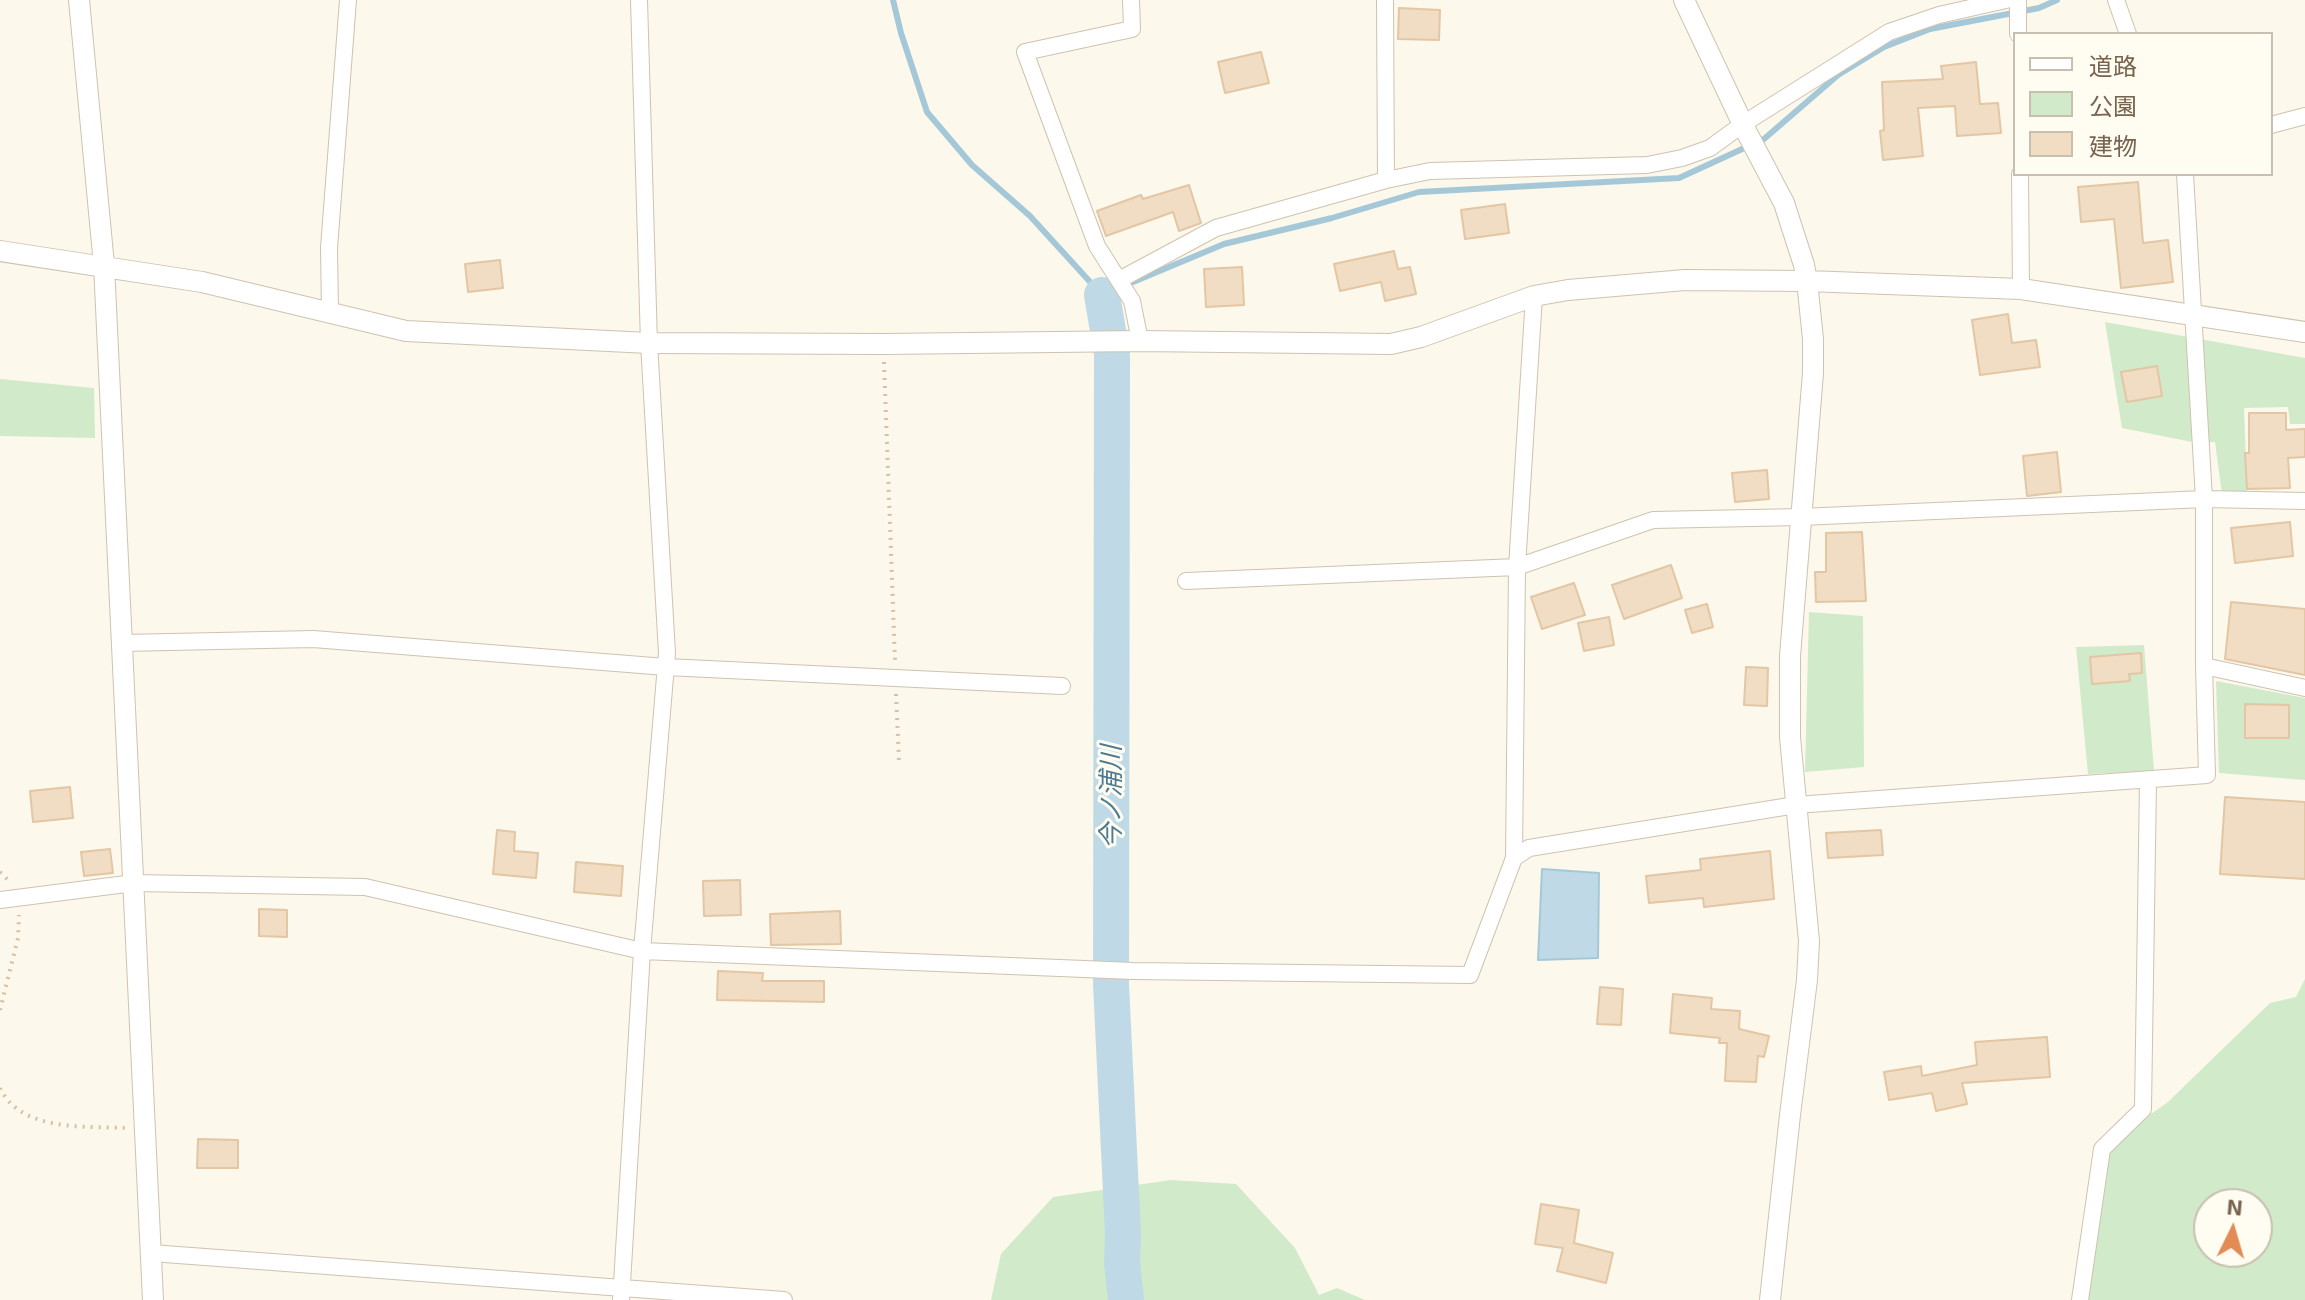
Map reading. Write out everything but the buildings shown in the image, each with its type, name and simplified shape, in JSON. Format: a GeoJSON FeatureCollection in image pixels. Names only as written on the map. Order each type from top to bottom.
{"type":"FeatureCollection","features":[{"type":"Feature","properties":{"kind":"street"},"geometry":{"type":"LineString","coordinates":[[79,0],[104,265],[153,1300]]}},
{"type":"Feature","properties":{"kind":"street"},"geometry":{"type":"LineString","coordinates":[[330,312],[329,248],[348,0]]}},
{"type":"Feature","properties":{"kind":"street"},"geometry":{"type":"LineString","coordinates":[[622,1295],[642,951],[667,653],[649,343],[639,0]]}},
{"type":"Feature","properties":{"kind":"street"},"geometry":{"type":"LineString","coordinates":[[1131,0],[1132,29],[1025,52],[1097,246],[1132,301],[1140,341]]}},
{"type":"Feature","properties":{"kind":"street"},"geometry":{"type":"LineString","coordinates":[[1385,0],[1386,180]]}},
{"type":"Feature","properties":{"kind":"street"},"geometry":{"type":"LineString","coordinates":[[1684,0],[1784,203],[1804,265],[1813,339],[1813,373],[1790,656],[1790,737],[1809,941],[1770,1300]]}},
{"type":"Feature","properties":{"kind":"street"},"geometry":{"type":"LineString","coordinates":[[1119,280],[1216,228],[1386,180],[1430,171],[1647,165],[1682,158],[1710,148],[1889,32],[1939,15],[2006,0]]}},
{"type":"Feature","properties":{"kind":"street"},"geometry":{"type":"LineString","coordinates":[[2018,0],[2018,32]]}},
{"type":"Feature","properties":{"kind":"street"},"geometry":{"type":"LineString","coordinates":[[2116,0],[2127,32]]}},
{"type":"Feature","properties":{"kind":"street"},"geometry":{"type":"LineString","coordinates":[[2273,124],[2305,116]]}},
{"type":"Feature","properties":{"kind":"street"},"geometry":{"type":"LineString","coordinates":[[2020,176],[2021,289]]}},
{"type":"Feature","properties":{"kind":"street"},"geometry":{"type":"LineString","coordinates":[[1514,858],[1529,848],[1796,805],[2207,775],[2204,499],[2185,176]]}},
{"type":"Feature","properties":{"kind":"street"},"geometry":{"type":"LineString","coordinates":[[0,251],[202,282],[406,331],[649,343],[1140,341],[1391,344],[1421,337],[1534,296],[1685,280],[2021,289],[2305,332]]}},
{"type":"Feature","properties":{"kind":"street"},"geometry":{"type":"LineString","coordinates":[[0,900],[134,883],[365,887],[642,951],[1133,971],[1470,975],[1514,858],[1517,567],[1534,296]]}},
{"type":"Feature","properties":{"kind":"street"},"geometry":{"type":"LineString","coordinates":[[1186,581],[1517,567],[1653,520],[1801,517],[2204,499],[2305,501]]}},
{"type":"Feature","properties":{"kind":"street"},"geometry":{"type":"LineString","coordinates":[[122,643],[313,639],[666,667],[1062,686]]}},
{"type":"Feature","properties":{"kind":"street"},"geometry":{"type":"LineString","coordinates":[[2204,666],[2305,688]]}},
{"type":"Feature","properties":{"kind":"street"},"geometry":{"type":"LineString","coordinates":[[2080,1300],[2102,1149],[2143,1109],[2148,781]]}},
{"type":"Feature","properties":{"kind":"street"},"geometry":{"type":"LineString","coordinates":[[151,1253],[622,1295],[784,1300]]}},
{"type":"Feature","properties":{"kind":"path"},"geometry":{"type":"LineString","coordinates":[[883,344],[899,760]]}},
{"type":"Feature","properties":{"kind":"path"},"geometry":{"type":"LineString","coordinates":[[0,1010],[18,938],[21,897]]}},
{"type":"Feature","properties":{"kind":"path"},"geometry":{"type":"LineString","coordinates":[[0,1088],[6,1100],[48,1123],[144,1129]]}},
{"type":"Feature","properties":{"kind":"green space"},"geometry":{"type":"Polygon","coordinates":[[[2105,322],[2305,358],[2305,424],[2290,424],[2288,407],[2244,408],[2247,491],[2222,494],[2215,442],[2197,443],[2122,428],[2105,322]]]}},
{"type":"Feature","properties":{"kind":"green space"},"geometry":{"type":"Polygon","coordinates":[[[0,379],[94,388],[95,438],[0,436],[0,379]]]}},
{"type":"Feature","properties":{"kind":"green space"},"geometry":{"type":"Polygon","coordinates":[[[1809,612],[1863,616],[1864,767],[1805,772],[1809,612]]]}},
{"type":"Feature","properties":{"kind":"green space"},"geometry":{"type":"Polygon","coordinates":[[[2144,645],[2154,771],[2088,774],[2076,647],[2144,645]]]}},
{"type":"Feature","properties":{"kind":"green space"},"geometry":{"type":"Polygon","coordinates":[[[2216,681],[2305,698],[2305,780],[2219,773],[2216,681]]]}},
{"type":"Feature","properties":{"kind":"green space"},"geometry":{"type":"Polygon","coordinates":[[[2305,979],[2305,1300],[2080,1300],[2102,1149],[2168,1102],[2270,1003],[2296,997],[2305,979]]]}},
{"type":"Feature","properties":{"kind":"green space"},"geometry":{"type":"Polygon","coordinates":[[[1171,1180],[1236,1184],[1295,1248],[1319,1295],[1337,1288],[1365,1300],[991,1300],[1001,1254],[1053,1197],[1171,1180]]]}},
{"type":"Feature","properties":{"kind":"water"},"geometry":{"type":"Polygon","coordinates":[[[1542,869],[1599,873],[1598,958],[1538,960],[1542,869]]]}},
{"type":"Feature","properties":{"kind":"waterway"},"geometry":{"type":"LineString","coordinates":[[893,0],[927,112],[972,165],[1030,216],[1102,295],[1224,244],[1332,218],[1419,192],[1679,178],[1764,139],[1838,75],[1884,47],[1930,29],[2039,8],[2057,0]]}},
{"type":"Feature","properties":{"kind":"waterway","name":"今ノ浦川"},"geometry":{"type":"LineString","coordinates":[[1102,295],[1112,354],[1111,984],[1126,1300]]}}]}
